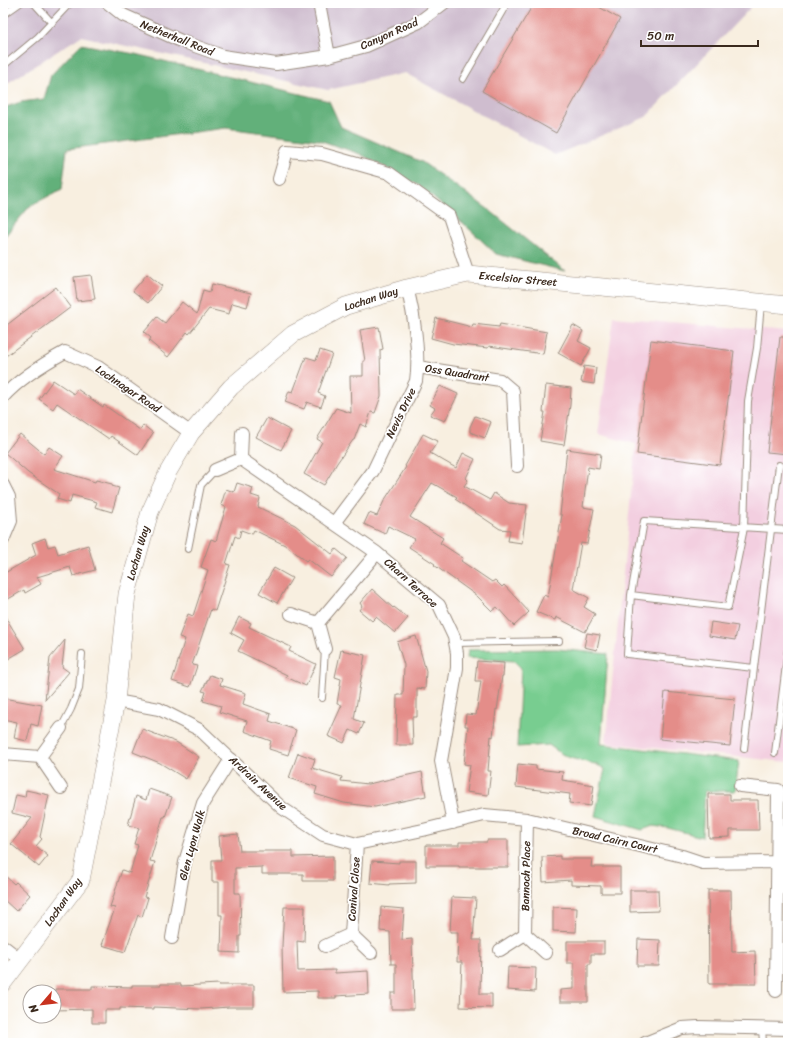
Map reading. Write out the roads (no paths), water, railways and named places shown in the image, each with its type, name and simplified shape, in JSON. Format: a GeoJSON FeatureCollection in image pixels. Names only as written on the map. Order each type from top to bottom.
{"type":"FeatureCollection","features":[{"type":"Feature","properties":{"kind":"street","name":"Netherhall Road"},"geometry":{"type":"LineString","coordinates":[[108,3],[123,15],[181,41],[223,56],[276,64]]}},
{"type":"Feature","properties":{"kind":"street"},"geometry":{"type":"LineString","coordinates":[[318,3],[329,56]]}},
{"type":"Feature","properties":{"kind":"street","name":"Canyon Road"},"geometry":{"type":"LineString","coordinates":[[276,64],[329,56],[366,46],[419,22],[444,3]]}},
{"type":"Feature","properties":{"kind":"street","name":"Excelsior Street"},"geometry":{"type":"LineString","coordinates":[[279,179],[287,151],[322,154],[389,173],[448,216],[468,274],[788,305]]}},
{"type":"Feature","properties":{"kind":"street","name":"Lochan Way"},"geometry":{"type":"LineString","coordinates":[[3,983],[81,880],[116,701],[127,594],[150,512],[168,472],[191,433],[231,386],[293,334],[346,306],[407,288],[468,274]]}},
{"type":"Feature","properties":{"kind":"street","name":"Nevis Drive"},"geometry":{"type":"LineString","coordinates":[[334,523],[373,471],[416,381],[418,367],[412,304],[407,288]]}},
{"type":"Feature","properties":{"kind":"street","name":"Lochnagar Road"},"geometry":{"type":"LineString","coordinates":[[6,390],[40,366],[65,352],[98,367],[191,433]]}},
{"type":"Feature","properties":{"kind":"street","name":"Oss Quadrant"},"geometry":{"type":"LineString","coordinates":[[418,367],[500,380],[513,391],[517,466]]}},
{"type":"Feature","properties":{"kind":"street"},"geometry":{"type":"LineString","coordinates":[[215,470],[241,459],[242,433]]}},
{"type":"Feature","properties":{"kind":"street","name":"Charn Terrace"},"geometry":{"type":"LineString","coordinates":[[241,459],[377,553],[439,605],[454,637],[458,653],[457,668],[441,761],[453,823]]}},
{"type":"Feature","properties":{"kind":"street"},"geometry":{"type":"LineString","coordinates":[[3,485],[9,497],[11,521],[3,540]]}},
{"type":"Feature","properties":{"kind":"street"},"geometry":{"type":"LineString","coordinates":[[318,623],[377,553]]}},
{"type":"Feature","properties":{"kind":"street"},"geometry":{"type":"LineString","coordinates":[[291,614],[318,623]]}},
{"type":"Feature","properties":{"kind":"street"},"geometry":{"type":"LineString","coordinates":[[318,623],[325,649]]}},
{"type":"Feature","properties":{"kind":"street","name":"Ardrain Avenue"},"geometry":{"type":"LineString","coordinates":[[116,701],[159,709],[200,730],[282,808],[323,835],[356,844],[453,823]]}},
{"type":"Feature","properties":{"kind":"street"},"geometry":{"type":"LineString","coordinates":[[40,757],[61,728]]}},
{"type":"Feature","properties":{"kind":"street"},"geometry":{"type":"LineString","coordinates":[[3,754],[40,757]]}},
{"type":"Feature","properties":{"kind":"street"},"geometry":{"type":"LineString","coordinates":[[40,757],[61,788]]}},
{"type":"Feature","properties":{"kind":"street","name":"Glen Lyon Walk"},"geometry":{"type":"LineString","coordinates":[[172,938],[185,862],[203,803],[232,759]]}},
{"type":"Feature","properties":{"kind":"street"},"geometry":{"type":"LineString","coordinates":[[740,786],[778,790],[776,991]]}},
{"type":"Feature","properties":{"kind":"street","name":"Broad Cairn Court"},"geometry":{"type":"LineString","coordinates":[[453,823],[484,815],[527,819],[682,856],[703,864],[778,862]]}},
{"type":"Feature","properties":{"kind":"street","name":"Bannoch Place"},"geometry":{"type":"LineString","coordinates":[[525,934],[527,819]]}},
{"type":"Feature","properties":{"kind":"street","name":"Conival Close"},"geometry":{"type":"LineString","coordinates":[[350,934],[356,844]]}},
{"type":"Feature","properties":{"kind":"street","name":"Conival Close"},"geometry":{"type":"LineString","coordinates":[[324,946],[350,934]]}},
{"type":"Feature","properties":{"kind":"street","name":"Conival Close"},"geometry":{"type":"LineString","coordinates":[[350,934],[371,953]]}},
{"type":"Feature","properties":{"kind":"street"},"geometry":{"type":"LineString","coordinates":[[500,950],[525,934],[546,953]]}},
{"type":"Feature","properties":{"kind":"street"},"geometry":{"type":"LineString","coordinates":[[3,946],[21,960]]}},
{"type":"Feature","properties":{"kind":"street"},"geometry":{"type":"LineString","coordinates":[[645,1043],[682,1028],[788,1028]]}},
{"type":"Feature","properties":{"kind":"lane"},"geometry":{"type":"LineString","coordinates":[[3,15],[20,3]]}},
{"type":"Feature","properties":{"kind":"lane"},"geometry":{"type":"LineString","coordinates":[[34,3],[52,23]]}},
{"type":"Feature","properties":{"kind":"lane"},"geometry":{"type":"LineString","coordinates":[[3,66],[38,37],[70,3]]}},
{"type":"Feature","properties":{"kind":"lane"},"geometry":{"type":"LineString","coordinates":[[463,79],[507,3]]}},
{"type":"Feature","properties":{"kind":"lane"},"geometry":{"type":"LineString","coordinates":[[631,594],[728,607],[744,528],[748,401],[757,348],[761,302]]}},
{"type":"Feature","properties":{"kind":"lane"},"geometry":{"type":"LineString","coordinates":[[744,749],[779,465]]}},
{"type":"Feature","properties":{"kind":"lane"},"geometry":{"type":"LineString","coordinates":[[188,549],[202,485],[215,470]]}},
{"type":"Feature","properties":{"kind":"lane"},"geometry":{"type":"LineString","coordinates":[[754,668],[627,654],[631,594],[644,521],[788,530]]}},
{"type":"Feature","properties":{"kind":"lane"},"geometry":{"type":"LineString","coordinates":[[455,643],[559,641]]}},
{"type":"Feature","properties":{"kind":"lane"},"geometry":{"type":"LineString","coordinates":[[775,753],[788,648]]}},
{"type":"Feature","properties":{"kind":"lane"},"geometry":{"type":"LineString","coordinates":[[322,698],[325,649]]}},
{"type":"Feature","properties":{"kind":"lane"},"geometry":{"type":"LineString","coordinates":[[61,728],[79,689],[82,654]]}},
{"type":"Feature","properties":{"kind":"lane"},"geometry":{"type":"LineString","coordinates":[[762,1028],[763,1043]]}}]}
